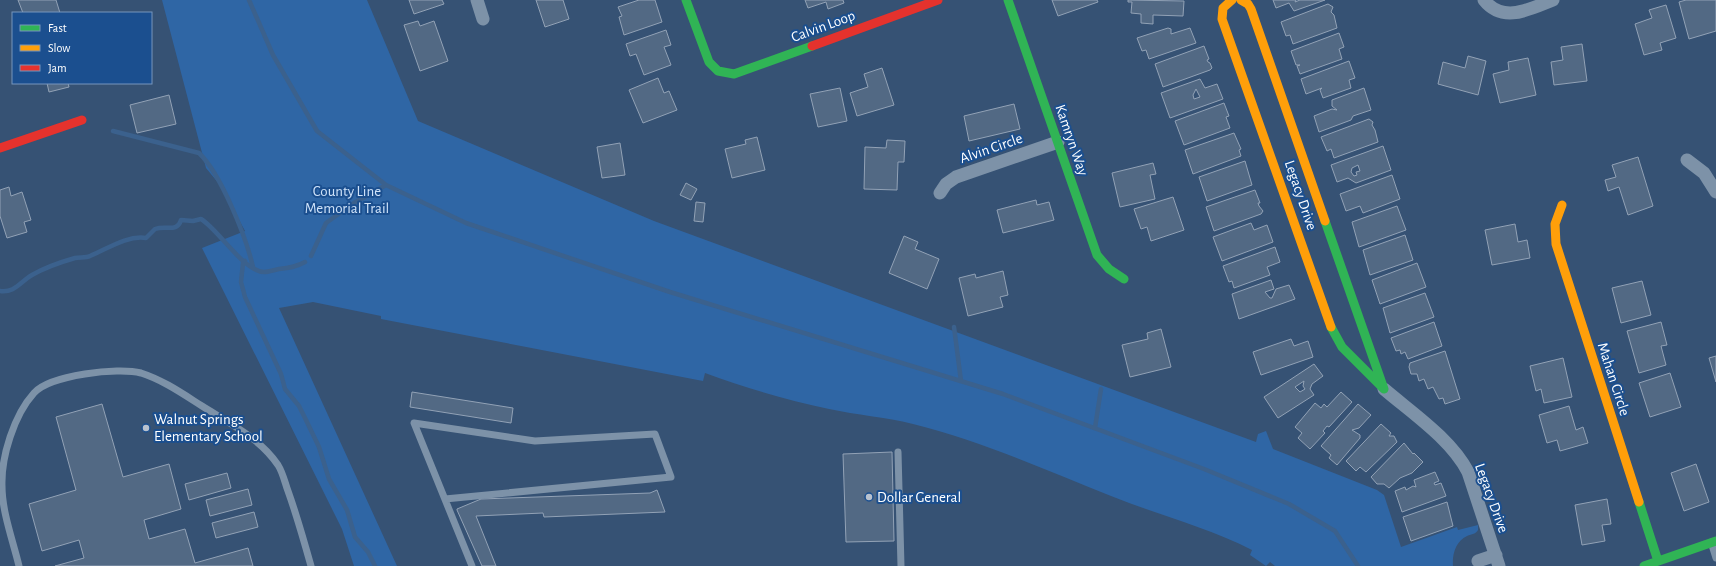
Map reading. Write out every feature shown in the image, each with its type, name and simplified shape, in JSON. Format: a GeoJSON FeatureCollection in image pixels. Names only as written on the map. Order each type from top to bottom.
{"type":"FeatureCollection","features":[{"type":"Feature","properties":{"kind":"street"},"geometry":{"type":"LineString","coordinates":[[476,0],[484,19]]}},
{"type":"Feature","properties":{"kind":"street","name":"Calvin Loop"},"geometry":{"type":"LineString","coordinates":[[686,0],[705,54],[712,68],[718,71],[734,74],[938,0]]}},
{"type":"Feature","properties":{"kind":"street","name":"Kamryn Way"},"geometry":{"type":"LineString","coordinates":[[1008,0],[1097,255],[1109,269],[1124,279]]}},
{"type":"Feature","properties":{"kind":"street","name":"Legacy Drive"},"geometry":{"type":"LineString","coordinates":[[1232,0],[1223,8],[1222,19],[1330,326],[1342,347],[1384,389],[1450,446],[1460,458],[1468,472],[1497,561],[1478,561]]}},
{"type":"Feature","properties":{"kind":"street","name":"Legacy Drive"},"geometry":{"type":"LineString","coordinates":[[1241,0],[1248,4],[1251,9],[1384,389]]}},
{"type":"Feature","properties":{"kind":"street"},"geometry":{"type":"LineString","coordinates":[[1484,0],[1497,12],[1506,13],[1522,12],[1553,0]]}},
{"type":"Feature","properties":{"kind":"street"},"geometry":{"type":"LineString","coordinates":[[0,148],[82,120]]}},
{"type":"Feature","properties":{"kind":"street","name":"Alvin Circle"},"geometry":{"type":"LineString","coordinates":[[940,193],[946,184],[956,177],[1058,142]]}},
{"type":"Feature","properties":{"kind":"street"},"geometry":{"type":"LineString","coordinates":[[1687,160],[1704,173],[1716,192]]}},
{"type":"Feature","properties":{"kind":"street","name":"Mahan Circle"},"geometry":{"type":"LineString","coordinates":[[1562,205],[1555,224],[1556,244],[1658,561]]}},
{"type":"Feature","properties":{"kind":"street"},"geometry":{"type":"LineString","coordinates":[[1644,566],[1714,541]]}},
{"type":"Feature","properties":{"kind":"lane"},"geometry":{"type":"LineString","coordinates":[[19,566],[3,499],[2,486],[8,442],[23,410],[34,392],[50,383],[92,372],[122,370],[140,373],[158,379],[244,431],[271,456],[279,467],[287,488],[312,566]]}},
{"type":"Feature","properties":{"kind":"lane"},"geometry":{"type":"LineString","coordinates":[[445,499],[671,477],[655,434],[535,441],[414,422],[445,499],[472,566]]}},
{"type":"Feature","properties":{"kind":"lane"},"geometry":{"type":"LineString","coordinates":[[898,452],[901,566]]}},
{"type":"Feature","properties":{"kind":"lane"},"geometry":{"type":"LineString","coordinates":[[1714,541],[1716,558]]}},
{"type":"Feature","properties":{"kind":"green space","name":"County Line Memorial Trail"},"geometry":{"type":"Polygon","coordinates":[[[162,0],[367,0],[418,121],[654,221],[1256,442],[1258,434],[1266,431],[1273,449],[1377,490],[1384,495],[1401,547],[1457,527],[1458,530],[1478,525],[1478,530],[1475,533],[1463,538],[1457,545],[1453,557],[1453,566],[1275,566],[1270,562],[1266,566],[1250,555],[1252,550],[1218,535],[1129,503],[988,447],[913,424],[798,402],[751,389],[705,373],[703,381],[381,319],[381,316],[313,302],[279,308],[397,566],[354,566],[342,529],[202,248],[245,231],[220,185],[206,168],[162,0]]]}},
{"type":"Feature","properties":{"kind":"building"},"geometry":{"type":"Polygon","coordinates":[[[18,0],[56,0],[60,12],[23,12],[18,0]]]}},
{"type":"Feature","properties":{"kind":"building"},"geometry":{"type":"Polygon","coordinates":[[[409,0],[442,0],[444,4],[414,14],[409,0]]]}},
{"type":"Feature","properties":{"kind":"building"},"geometry":{"type":"Polygon","coordinates":[[[536,0],[563,0],[569,19],[545,27],[536,0]]]}},
{"type":"Feature","properties":{"kind":"building"},"geometry":{"type":"Polygon","coordinates":[[[639,0],[655,0],[662,22],[624,35],[619,17],[622,16],[618,7],[639,0]]]}},
{"type":"Feature","properties":{"kind":"building"},"geometry":{"type":"Polygon","coordinates":[[[805,0],[843,0],[844,3],[828,9],[826,2],[808,8],[805,0]]]}},
{"type":"Feature","properties":{"kind":"building"},"geometry":{"type":"Polygon","coordinates":[[[1052,0],[1097,0],[1098,2],[1058,16],[1052,0]]]}},
{"type":"Feature","properties":{"kind":"building"},"geometry":{"type":"Polygon","coordinates":[[[1128,0],[1184,1],[1183,16],[1153,15],[1153,24],[1141,23],[1141,14],[1131,13],[1132,2],[1128,2],[1128,0]]]}},
{"type":"Feature","properties":{"kind":"building"},"geometry":{"type":"Polygon","coordinates":[[[1273,0],[1296,0],[1295,2],[1300,0],[1325,0],[1294,11],[1289,3],[1276,8],[1273,0]]]}},
{"type":"Feature","properties":{"kind":"building"},"geometry":{"type":"Polygon","coordinates":[[[1686,0],[1716,0],[1716,31],[1689,39],[1679,2],[1686,0]]]}},
{"type":"Feature","properties":{"kind":"building"},"geometry":{"type":"Polygon","coordinates":[[[1328,4],[1333,7],[1331,12],[1334,15],[1337,28],[1293,44],[1290,35],[1286,36],[1281,22],[1328,4]]]}},
{"type":"Feature","properties":{"kind":"building"},"geometry":{"type":"Polygon","coordinates":[[[1666,5],[1676,38],[1660,43],[1662,50],[1644,55],[1635,24],[1652,18],[1649,10],[1666,5]]]}},
{"type":"Feature","properties":{"kind":"building"},"geometry":{"type":"Polygon","coordinates":[[[418,21],[420,26],[434,21],[448,61],[420,71],[404,25],[418,21]]]}},
{"type":"Feature","properties":{"kind":"building"},"geometry":{"type":"Polygon","coordinates":[[[1168,28],[1171,29],[1171,34],[1190,28],[1196,43],[1149,59],[1146,50],[1142,51],[1137,38],[1168,28]]]}},
{"type":"Feature","properties":{"kind":"building"},"geometry":{"type":"Polygon","coordinates":[[[666,30],[671,45],[664,47],[671,65],[644,75],[636,54],[630,56],[626,44],[666,30]]]}},
{"type":"Feature","properties":{"kind":"building"},"geometry":{"type":"Polygon","coordinates":[[[1339,33],[1344,47],[1339,49],[1342,59],[1300,74],[1297,66],[1300,65],[1296,65],[1291,51],[1339,33]]]}},
{"type":"Feature","properties":{"kind":"building"},"geometry":{"type":"Polygon","coordinates":[[[1582,44],[1587,81],[1554,85],[1551,62],[1563,60],[1561,47],[1582,44]]]}},
{"type":"Feature","properties":{"kind":"building"},"geometry":{"type":"Polygon","coordinates":[[[1204,46],[1209,59],[1207,60],[1212,68],[1210,70],[1163,87],[1155,64],[1204,46]]]}},
{"type":"Feature","properties":{"kind":"building"},"geometry":{"type":"Polygon","coordinates":[[[1468,56],[1486,61],[1478,95],[1438,84],[1443,62],[1465,68],[1468,56]]]}},
{"type":"Feature","properties":{"kind":"building"},"geometry":{"type":"Polygon","coordinates":[[[1528,58],[1536,95],[1500,103],[1493,74],[1509,70],[1508,62],[1528,58]]]}},
{"type":"Feature","properties":{"kind":"building"},"geometry":{"type":"Polygon","coordinates":[[[1349,61],[1355,78],[1349,80],[1351,88],[1323,98],[1320,90],[1322,88],[1306,94],[1301,79],[1349,61]]]}},
{"type":"Feature","properties":{"kind":"building"},"geometry":{"type":"Polygon","coordinates":[[[882,68],[894,105],[857,116],[850,93],[868,87],[864,74],[882,68]]]}},
{"type":"Feature","properties":{"kind":"building"},"geometry":{"type":"Polygon","coordinates":[[[658,78],[664,93],[669,91],[677,110],[643,123],[629,90],[658,78]]]}},
{"type":"Feature","properties":{"kind":"building"},"geometry":{"type":"Polygon","coordinates":[[[1200,79],[1205,88],[1217,84],[1223,99],[1170,118],[1161,93],[1200,79]],[[1196,89],[1193,95],[1194,99],[1200,97],[1196,89]]]}},
{"type":"Feature","properties":{"kind":"building"},"geometry":{"type":"Polygon","coordinates":[[[47,84],[68,84],[69,87],[49,92],[47,84]]]}},
{"type":"Feature","properties":{"kind":"building"},"geometry":{"type":"Polygon","coordinates":[[[840,88],[847,121],[818,127],[810,94],[840,88]]]}},
{"type":"Feature","properties":{"kind":"building"},"geometry":{"type":"Polygon","coordinates":[[[1364,88],[1371,110],[1353,116],[1351,120],[1319,132],[1314,116],[1332,109],[1337,110],[1332,106],[1332,100],[1364,88]]]}},
{"type":"Feature","properties":{"kind":"building"},"geometry":{"type":"Polygon","coordinates":[[[169,95],[176,124],[137,133],[130,105],[169,95]]]}},
{"type":"Feature","properties":{"kind":"building"},"geometry":{"type":"Polygon","coordinates":[[[1224,103],[1229,116],[1226,117],[1230,128],[1184,145],[1175,121],[1224,103]]]}},
{"type":"Feature","properties":{"kind":"building"},"geometry":{"type":"Polygon","coordinates":[[[1014,104],[1020,129],[969,141],[964,116],[1014,104]]]}},
{"type":"Feature","properties":{"kind":"building"},"geometry":{"type":"Polygon","coordinates":[[[1369,119],[1373,122],[1372,125],[1378,142],[1334,158],[1331,149],[1327,151],[1321,137],[1369,119]]]}},
{"type":"Feature","properties":{"kind":"building"},"geometry":{"type":"Polygon","coordinates":[[[1234,133],[1241,149],[1239,150],[1241,156],[1193,174],[1185,150],[1234,133]]]}},
{"type":"Feature","properties":{"kind":"building"},"geometry":{"type":"Polygon","coordinates":[[[757,137],[765,170],[732,178],[725,149],[746,144],[745,140],[757,137]]]}},
{"type":"Feature","properties":{"kind":"building"},"geometry":{"type":"Polygon","coordinates":[[[887,140],[905,141],[904,162],[898,162],[897,190],[864,189],[865,147],[886,148],[887,140]]]}},
{"type":"Feature","properties":{"kind":"building"},"geometry":{"type":"Polygon","coordinates":[[[620,143],[625,175],[602,178],[597,147],[620,143]]]}},
{"type":"Feature","properties":{"kind":"building"},"geometry":{"type":"Polygon","coordinates":[[[1383,146],[1391,170],[1356,183],[1348,178],[1337,182],[1331,165],[1383,146]],[[1358,165],[1352,168],[1351,172],[1354,176],[1357,175],[1356,172],[1360,171],[1358,165]]]}},
{"type":"Feature","properties":{"kind":"building"},"geometry":{"type":"Polygon","coordinates":[[[1638,157],[1653,206],[1628,215],[1619,187],[1608,191],[1605,180],[1616,177],[1612,165],[1638,157]]]}},
{"type":"Feature","properties":{"kind":"building"},"geometry":{"type":"Polygon","coordinates":[[[1245,161],[1252,185],[1207,201],[1199,177],[1245,161]]]}},
{"type":"Feature","properties":{"kind":"building"},"geometry":{"type":"Polygon","coordinates":[[[1153,163],[1156,174],[1150,175],[1155,199],[1120,207],[1112,173],[1153,163]]]}},
{"type":"Feature","properties":{"kind":"building"},"geometry":{"type":"Polygon","coordinates":[[[1392,175],[1400,199],[1363,213],[1360,206],[1346,211],[1340,194],[1392,175]]]}},
{"type":"Feature","properties":{"kind":"building"},"geometry":{"type":"Polygon","coordinates":[[[686,183],[697,189],[691,200],[680,195],[686,183]]]}},
{"type":"Feature","properties":{"kind":"building"},"geometry":{"type":"Polygon","coordinates":[[[9,187],[11,196],[22,192],[31,220],[24,222],[27,232],[7,238],[0,216],[0,190],[9,187]]]}},
{"type":"Feature","properties":{"kind":"building"},"geometry":{"type":"Polygon","coordinates":[[[1255,190],[1260,203],[1258,203],[1259,206],[1263,211],[1261,214],[1214,231],[1206,207],[1255,190]]]}},
{"type":"Feature","properties":{"kind":"building"},"geometry":{"type":"Polygon","coordinates":[[[1173,197],[1184,230],[1151,241],[1147,227],[1141,229],[1134,209],[1173,197]]]}},
{"type":"Feature","properties":{"kind":"building"},"geometry":{"type":"Polygon","coordinates":[[[1036,200],[1037,205],[1049,202],[1054,220],[1003,233],[997,210],[1036,200]]]}},
{"type":"Feature","properties":{"kind":"building"},"geometry":{"type":"Polygon","coordinates":[[[696,202],[705,203],[703,222],[694,221],[696,202]]]}},
{"type":"Feature","properties":{"kind":"building"},"geometry":{"type":"Polygon","coordinates":[[[1397,206],[1406,230],[1359,247],[1352,222],[1397,206]]]}},
{"type":"Feature","properties":{"kind":"building"},"geometry":{"type":"Polygon","coordinates":[[[1251,223],[1254,230],[1267,225],[1273,242],[1222,261],[1213,237],[1251,223]]]}},
{"type":"Feature","properties":{"kind":"building"},"geometry":{"type":"Polygon","coordinates":[[[1515,224],[1518,242],[1527,240],[1530,258],[1492,265],[1485,230],[1515,224]]]}},
{"type":"Feature","properties":{"kind":"building"},"geometry":{"type":"Polygon","coordinates":[[[1405,235],[1413,260],[1370,275],[1363,250],[1405,235]]]}},
{"type":"Feature","properties":{"kind":"building"},"geometry":{"type":"Polygon","coordinates":[[[904,236],[918,242],[915,249],[939,259],[927,289],[889,273],[904,236]]]}},
{"type":"Feature","properties":{"kind":"building"},"geometry":{"type":"Polygon","coordinates":[[[1275,247],[1280,262],[1267,267],[1270,275],[1234,288],[1232,281],[1229,282],[1223,266],[1275,247]]]}},
{"type":"Feature","properties":{"kind":"building"},"geometry":{"type":"Polygon","coordinates":[[[1417,263],[1426,287],[1380,304],[1372,280],[1417,263]]]}},
{"type":"Feature","properties":{"kind":"building"},"geometry":{"type":"Polygon","coordinates":[[[1003,271],[1008,295],[1000,297],[1003,307],[968,316],[959,278],[975,274],[976,278],[1003,271]]]}},
{"type":"Feature","properties":{"kind":"building"},"geometry":{"type":"Polygon","coordinates":[[[1271,280],[1274,289],[1265,292],[1270,298],[1272,298],[1276,289],[1289,285],[1295,299],[1239,319],[1232,294],[1271,280]]]}},
{"type":"Feature","properties":{"kind":"building"},"geometry":{"type":"Polygon","coordinates":[[[1642,281],[1651,315],[1621,323],[1612,288],[1642,281]]]}},
{"type":"Feature","properties":{"kind":"building"},"geometry":{"type":"Polygon","coordinates":[[[1425,293],[1434,317],[1390,333],[1383,308],[1425,293]]]}},
{"type":"Feature","properties":{"kind":"building"},"geometry":{"type":"Polygon","coordinates":[[[1434,322],[1442,346],[1408,359],[1405,352],[1401,354],[1400,350],[1396,351],[1391,338],[1434,322]]]}},
{"type":"Feature","properties":{"kind":"building"},"geometry":{"type":"Polygon","coordinates":[[[1661,322],[1667,345],[1661,346],[1666,365],[1639,373],[1627,331],[1661,322]]]}},
{"type":"Feature","properties":{"kind":"building"},"geometry":{"type":"Polygon","coordinates":[[[1161,329],[1171,367],[1130,377],[1122,345],[1148,339],[1147,333],[1161,329]]]}},
{"type":"Feature","properties":{"kind":"building"},"geometry":{"type":"Polygon","coordinates":[[[1291,339],[1294,346],[1308,341],[1313,357],[1261,375],[1253,352],[1291,339]]]}},
{"type":"Feature","properties":{"kind":"building"},"geometry":{"type":"Polygon","coordinates":[[[1445,351],[1460,399],[1445,404],[1443,398],[1439,399],[1433,387],[1428,389],[1424,379],[1419,381],[1417,374],[1411,374],[1409,367],[1410,363],[1445,351]]]}},
{"type":"Feature","properties":{"kind":"building"},"geometry":{"type":"Polygon","coordinates":[[[1716,356],[1716,382],[1709,358],[1716,356]]]}},
{"type":"Feature","properties":{"kind":"building"},"geometry":{"type":"Polygon","coordinates":[[[1563,358],[1572,397],[1544,403],[1541,389],[1536,391],[1530,366],[1563,358]]]}},
{"type":"Feature","properties":{"kind":"building"},"geometry":{"type":"Polygon","coordinates":[[[1314,364],[1323,376],[1312,384],[1310,389],[1314,395],[1278,418],[1264,397],[1314,364]],[[1304,381],[1295,387],[1300,392],[1305,389],[1303,386],[1304,381]]]}},
{"type":"Feature","properties":{"kind":"building"},"geometry":{"type":"Polygon","coordinates":[[[1670,373],[1681,407],[1650,417],[1639,383],[1670,373]]]}},
{"type":"Feature","properties":{"kind":"building"},"geometry":{"type":"Polygon","coordinates":[[[412,392],[513,408],[511,423],[410,407],[412,392]]]}},
{"type":"Feature","properties":{"kind":"building"},"geometry":{"type":"Polygon","coordinates":[[[1341,392],[1352,402],[1329,427],[1327,426],[1323,431],[1325,433],[1310,449],[1298,438],[1302,433],[1295,427],[1315,403],[1321,408],[1324,404],[1327,407],[1341,392]]]}},
{"type":"Feature","properties":{"kind":"building"},"geometry":{"type":"Polygon","coordinates":[[[102,404],[123,477],[169,464],[181,509],[144,520],[149,539],[185,529],[195,563],[248,548],[253,566],[55,566],[84,558],[79,540],[42,551],[29,504],[76,490],[56,417],[102,404]]]}},
{"type":"Feature","properties":{"kind":"building"},"geometry":{"type":"Polygon","coordinates":[[[1358,404],[1371,415],[1359,428],[1352,430],[1360,435],[1360,438],[1337,465],[1329,458],[1331,455],[1321,446],[1358,404]]]}},
{"type":"Feature","properties":{"kind":"building"},"geometry":{"type":"Polygon","coordinates":[[[1569,406],[1576,430],[1583,427],[1588,443],[1560,451],[1557,440],[1547,443],[1539,415],[1569,406]]]}},
{"type":"Feature","properties":{"kind":"building"},"geometry":{"type":"Polygon","coordinates":[[[1381,424],[1391,433],[1389,436],[1394,436],[1397,442],[1366,472],[1360,467],[1356,471],[1346,461],[1381,424]]]}},
{"type":"Feature","properties":{"kind":"building"},"geometry":{"type":"Polygon","coordinates":[[[1404,443],[1413,454],[1414,453],[1423,462],[1412,473],[1400,478],[1389,488],[1384,484],[1377,484],[1371,477],[1404,443]]]}},
{"type":"Feature","properties":{"kind":"building","name":"Dollar General"},"geometry":{"type":"Polygon","coordinates":[[[892,452],[894,541],[846,542],[843,454],[892,452]]]}},
{"type":"Feature","properties":{"kind":"building"},"geometry":{"type":"Polygon","coordinates":[[[1696,464],[1709,502],[1684,511],[1671,473],[1696,464]]]}},
{"type":"Feature","properties":{"kind":"building"},"geometry":{"type":"Polygon","coordinates":[[[1435,472],[1439,481],[1434,483],[1435,485],[1441,483],[1446,496],[1402,512],[1395,491],[1405,487],[1406,490],[1413,486],[1416,487],[1414,480],[1435,472]]]}},
{"type":"Feature","properties":{"kind":"building"},"geometry":{"type":"Polygon","coordinates":[[[227,473],[231,488],[189,500],[185,484],[227,473]]]}},
{"type":"Feature","properties":{"kind":"building"},"geometry":{"type":"Polygon","coordinates":[[[248,489],[252,505],[210,516],[206,500],[248,489]]]}},
{"type":"Feature","properties":{"kind":"building"},"geometry":{"type":"Polygon","coordinates":[[[657,490],[665,512],[544,517],[543,513],[476,516],[496,566],[482,566],[457,510],[481,499],[650,493],[657,490]]]}},
{"type":"Feature","properties":{"kind":"building"},"geometry":{"type":"Polygon","coordinates":[[[1607,499],[1611,524],[1602,525],[1605,541],[1582,545],[1575,505],[1607,499]]]}},
{"type":"Feature","properties":{"kind":"building"},"geometry":{"type":"Polygon","coordinates":[[[1447,502],[1453,526],[1411,541],[1403,517],[1447,502]]]}},
{"type":"Feature","properties":{"kind":"building"},"geometry":{"type":"Polygon","coordinates":[[[254,512],[258,527],[216,538],[212,523],[254,512]]]}},
{"type":"Feature","properties":{"kind":"waterway"},"geometry":{"type":"LineString","coordinates":[[249,0],[273,55],[317,131],[386,185],[466,223],[670,292],[1003,394],[1204,469],[1289,504],[1335,531],[1358,566]]}},
{"type":"Feature","properties":{"kind":"waterway"},"geometry":{"type":"LineString","coordinates":[[113,131],[199,153],[216,175],[224,190],[239,223],[253,267]]}},
{"type":"Feature","properties":{"kind":"waterway"},"geometry":{"type":"LineString","coordinates":[[311,256],[326,223],[354,203],[386,185]]}},
{"type":"Feature","properties":{"kind":"waterway"},"geometry":{"type":"LineString","coordinates":[[0,291],[14,289],[32,275],[53,265],[75,258],[88,257],[117,243],[132,239],[146,238],[155,229],[174,228],[181,220],[193,221],[201,219],[208,224],[240,258],[256,270],[267,272],[292,267],[305,262]]}},
{"type":"Feature","properties":{"kind":"waterway"},"geometry":{"type":"LineString","coordinates":[[245,261],[243,263],[241,282],[245,297],[281,374],[285,389],[299,406],[319,447],[329,479],[347,510],[355,537],[368,552],[375,566]]}},
{"type":"Feature","properties":{"kind":"waterway"},"geometry":{"type":"LineString","coordinates":[[954,327],[961,381]]}},
{"type":"Feature","properties":{"kind":"waterway"},"geometry":{"type":"LineString","coordinates":[[1095,428],[1101,389]]}},
{"type":"Feature","properties":{"kind":"traffic: fast"},"geometry":{"type":"LineString","coordinates":[[686,0],[709,62],[718,71],[734,74],[812,46]]}},
{"type":"Feature","properties":{"kind":"traffic: fast"},"geometry":{"type":"LineString","coordinates":[[1008,0],[1097,255],[1109,269],[1124,279]]}},
{"type":"Feature","properties":{"kind":"traffic: fast"},"geometry":{"type":"LineString","coordinates":[[1325,221],[1384,389],[1342,347],[1331,327]]}},
{"type":"Feature","properties":{"kind":"traffic: fast"},"geometry":{"type":"LineString","coordinates":[[1639,502],[1658,561]]}},
{"type":"Feature","properties":{"kind":"traffic: fast"},"geometry":{"type":"LineString","coordinates":[[1644,566],[1716,541]]}},
{"type":"Feature","properties":{"kind":"traffic: slow"},"geometry":{"type":"LineString","coordinates":[[1232,0],[1223,8],[1222,19],[1331,327]]}},
{"type":"Feature","properties":{"kind":"traffic: slow"},"geometry":{"type":"LineString","coordinates":[[1241,0],[1248,4],[1251,9],[1325,221]]}},
{"type":"Feature","properties":{"kind":"traffic: slow"},"geometry":{"type":"LineString","coordinates":[[1562,205],[1555,224],[1556,244],[1639,502]]}},
{"type":"Feature","properties":{"kind":"traffic: jam"},"geometry":{"type":"LineString","coordinates":[[812,46],[938,0]]}},
{"type":"Feature","properties":{"kind":"traffic: jam"},"geometry":{"type":"LineString","coordinates":[[0,148],[82,120]]}},
{"type":"Feature","properties":{"kind":"place","name":"Walnut Springs Elementary School"},"geometry":{"type":"Point","coordinates":[146,428]}},
{"type":"Feature","properties":{"kind":"place","name":"Dollar General"},"geometry":{"type":"Point","coordinates":[869,497]}}]}
